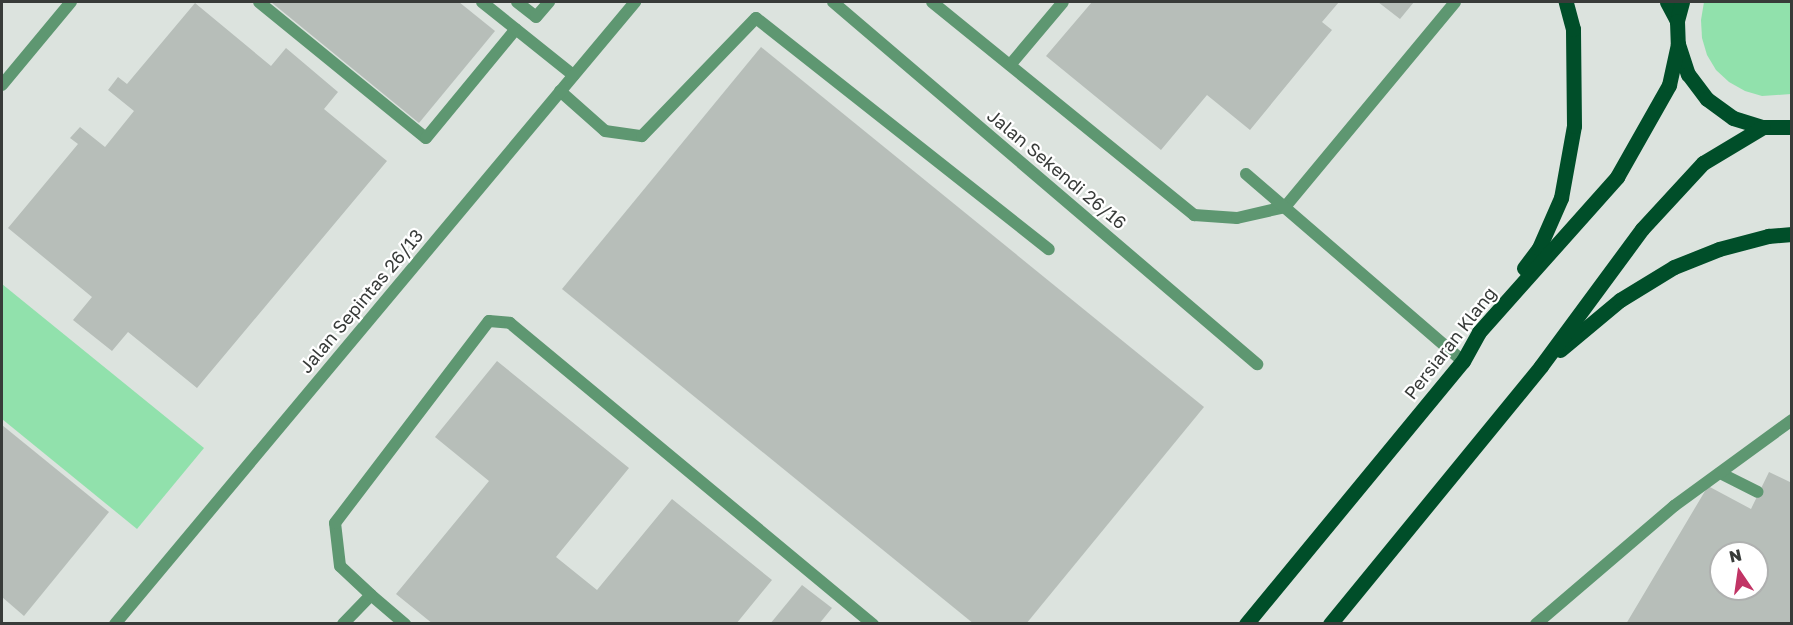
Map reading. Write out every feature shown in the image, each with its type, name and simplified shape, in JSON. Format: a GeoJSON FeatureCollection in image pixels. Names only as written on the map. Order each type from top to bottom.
{"type":"FeatureCollection","features":[{"type":"Feature","properties":{"kind":"main road"},"geometry":{"type":"LineString","coordinates":[[1479,332],[1539,248],[1562,198],[1574,126],[1573,29],[1566,2]]}},
{"type":"Feature","properties":{"kind":"main road"},"geometry":{"type":"LineString","coordinates":[[1667,2],[1677,21]]}},
{"type":"Feature","properties":{"kind":"main road"},"geometry":{"type":"LineString","coordinates":[[1682,2],[1677,21],[1678,44],[1688,74],[1707,99],[1733,118],[1763,127],[1791,127]]}},
{"type":"Feature","properties":{"kind":"main road","name":"Persiaran Klang"},"geometry":{"type":"LineString","coordinates":[[1246,624],[1463,361],[1479,332],[1617,177],[1669,85],[1678,44]]}},
{"type":"Feature","properties":{"kind":"main road"},"geometry":{"type":"LineString","coordinates":[[1330,624],[1541,366],[1642,229],[1702,163],[1763,127]]}},
{"type":"Feature","properties":{"kind":"main road"},"geometry":{"type":"LineString","coordinates":[[1541,366],[1620,300],[1674,267],[1719,249],[1768,236],[1791,234]]}},
{"type":"Feature","properties":{"kind":"street"},"geometry":{"type":"LineString","coordinates":[[2,85],[71,2]]}},
{"type":"Feature","properties":{"kind":"street"},"geometry":{"type":"LineString","coordinates":[[259,2],[426,138],[516,29]]}},
{"type":"Feature","properties":{"kind":"street"},"geometry":{"type":"LineString","coordinates":[[482,2],[573,75]]}},
{"type":"Feature","properties":{"kind":"street"},"geometry":{"type":"LineString","coordinates":[[517,2],[536,17],[549,2]]}},
{"type":"Feature","properties":{"kind":"street","name":"Jalan Sepintas 26/13"},"geometry":{"type":"LineString","coordinates":[[115,624],[635,2]]}},
{"type":"Feature","properties":{"kind":"street","name":"Jalan Sekendi 26/16"},"geometry":{"type":"LineString","coordinates":[[833,2],[1257,364]]}},
{"type":"Feature","properties":{"kind":"street"},"geometry":{"type":"LineString","coordinates":[[932,2],[1194,215],[1237,218],[1285,207],[1455,2]]}},
{"type":"Feature","properties":{"kind":"street"},"geometry":{"type":"LineString","coordinates":[[1010,65],[1063,2]]}},
{"type":"Feature","properties":{"kind":"street"},"geometry":{"type":"LineString","coordinates":[[560,91],[605,131],[642,136],[756,18],[1049,249]]}},
{"type":"Feature","properties":{"kind":"street"},"geometry":{"type":"LineString","coordinates":[[1246,174],[1463,361]]}},
{"type":"Feature","properties":{"kind":"street"},"geometry":{"type":"LineString","coordinates":[[405,624],[340,566],[335,523],[489,321],[510,323],[873,624]]}},
{"type":"Feature","properties":{"kind":"street"},"geometry":{"type":"LineString","coordinates":[[1536,624],[1674,506],[1791,420]]}},
{"type":"Feature","properties":{"kind":"street"},"geometry":{"type":"LineString","coordinates":[[1720,473],[1758,492]]}},
{"type":"Feature","properties":{"kind":"street"},"geometry":{"type":"LineString","coordinates":[[344,624],[371,595]]}},
{"type":"Feature","properties":{"kind":"green space"},"geometry":{"type":"Polygon","coordinates":[[[1704,2],[1791,2],[1791,94],[1762,96],[1745,91],[1729,82],[1716,70],[1707,55],[1702,38],[1701,20],[1704,2]]]}},
{"type":"Feature","properties":{"kind":"green space"},"geometry":{"type":"Polygon","coordinates":[[[2,284],[204,448],[137,529],[2,419],[2,284]]]}},
{"type":"Feature","properties":{"kind":"building"},"geometry":{"type":"Polygon","coordinates":[[[271,2],[459,2],[495,31],[419,123],[271,2]]]}},
{"type":"Feature","properties":{"kind":"building"},"geometry":{"type":"Polygon","coordinates":[[[1092,2],[1339,2],[1322,22],[1332,30],[1250,130],[1207,95],[1161,150],[1046,56],[1092,2]]]}},
{"type":"Feature","properties":{"kind":"building"},"geometry":{"type":"Polygon","coordinates":[[[1378,2],[1414,2],[1400,19],[1378,2]]]}},
{"type":"Feature","properties":{"kind":"building"},"geometry":{"type":"Polygon","coordinates":[[[195,3],[271,66],[286,48],[338,92],[324,109],[387,161],[197,388],[128,332],[112,351],[73,320],[92,297],[8,228],[78,144],[70,138],[80,127],[105,147],[134,111],[108,90],[118,77],[127,84],[195,3]]]}},
{"type":"Feature","properties":{"kind":"building"},"geometry":{"type":"Polygon","coordinates":[[[761,47],[1204,407],[1026,624],[974,624],[562,289],[761,47]]]}},
{"type":"Feature","properties":{"kind":"building"},"geometry":{"type":"Polygon","coordinates":[[[497,361],[629,468],[556,557],[597,590],[672,499],[772,580],[736,624],[433,624],[396,594],[489,481],[435,437],[497,361]]]}},
{"type":"Feature","properties":{"kind":"building"},"geometry":{"type":"Polygon","coordinates":[[[2,425],[109,512],[24,616],[2,597],[2,425]]]}},
{"type":"Feature","properties":{"kind":"building"},"geometry":{"type":"Polygon","coordinates":[[[1769,472],[1792,483],[1792,624],[1626,624],[1708,486],[1751,509],[1769,472]]]}},
{"type":"Feature","properties":{"kind":"building"},"geometry":{"type":"Polygon","coordinates":[[[802,585],[832,608],[819,624],[770,624],[802,585]]]}}]}
